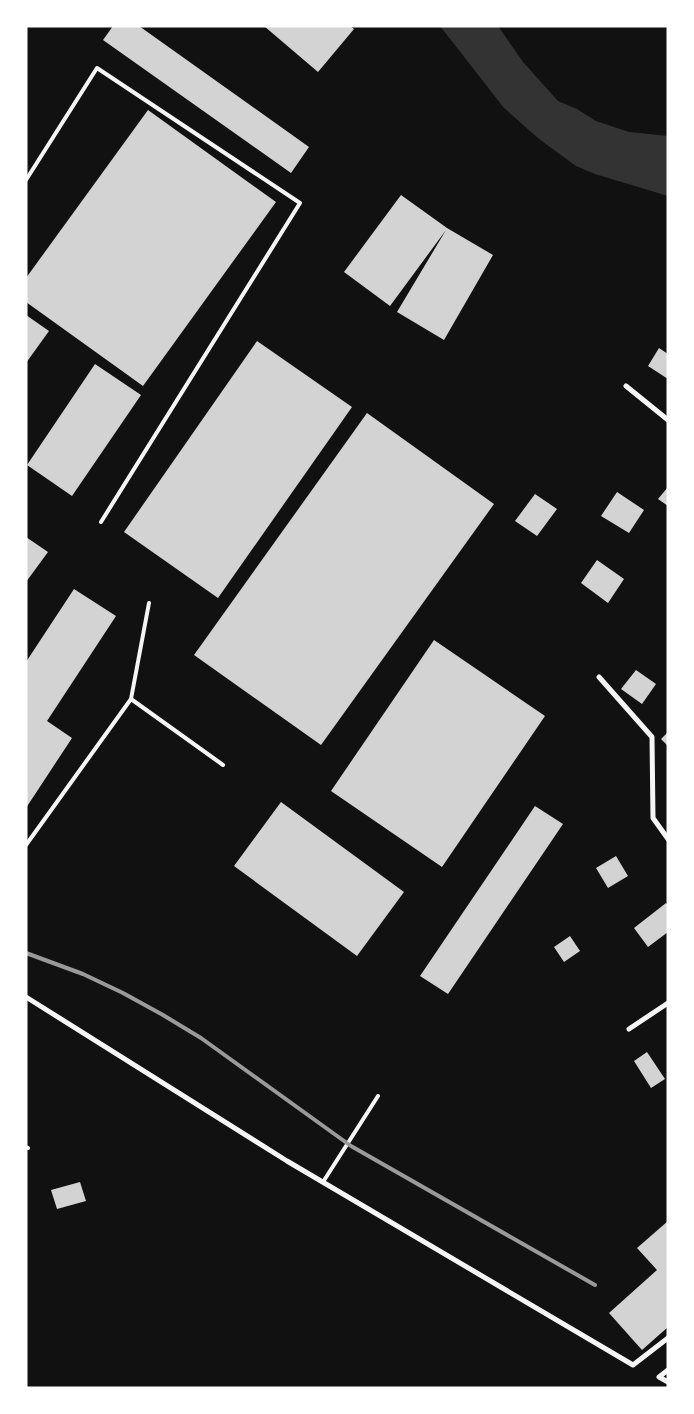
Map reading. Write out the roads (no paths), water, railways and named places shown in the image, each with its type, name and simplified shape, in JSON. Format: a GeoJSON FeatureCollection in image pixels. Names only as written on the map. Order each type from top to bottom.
{"type":"FeatureCollection","features":[{"type":"Feature","properties":{"kind":"street"},"geometry":{"type":"LineString","coordinates":[[626,386],[668,420]]}},
{"type":"Feature","properties":{"kind":"street"},"geometry":{"type":"LineString","coordinates":[[599,677],[652,737],[653,818],[668,839]]}},
{"type":"Feature","properties":{"kind":"street"},"geometry":{"type":"LineString","coordinates":[[26,997],[287,1161],[633,1364],[668,1338]]}},
{"type":"Feature","properties":{"kind":"street"},"geometry":{"type":"LineString","coordinates":[[629,1029],[668,1003]]}},
{"type":"Feature","properties":{"kind":"street"},"geometry":{"type":"LineString","coordinates":[[668,1370],[659,1377],[668,1382]]}},
{"type":"Feature","properties":{"kind":"lane"},"geometry":{"type":"LineString","coordinates":[[26,180],[97,68],[300,203],[101,522]]}},
{"type":"Feature","properties":{"kind":"lane"},"geometry":{"type":"LineString","coordinates":[[26,845],[131,699],[149,603]]}},
{"type":"Feature","properties":{"kind":"lane"},"geometry":{"type":"LineString","coordinates":[[131,699],[223,765]]}},
{"type":"Feature","properties":{"kind":"lane"},"geometry":{"type":"LineString","coordinates":[[323,1182],[378,1096]]}},
{"type":"Feature","properties":{"kind":"railway"},"geometry":{"type":"LineString","coordinates":[[26,953],[83,974],[163,1015],[201,1038],[351,1146],[595,1285]]}}]}
